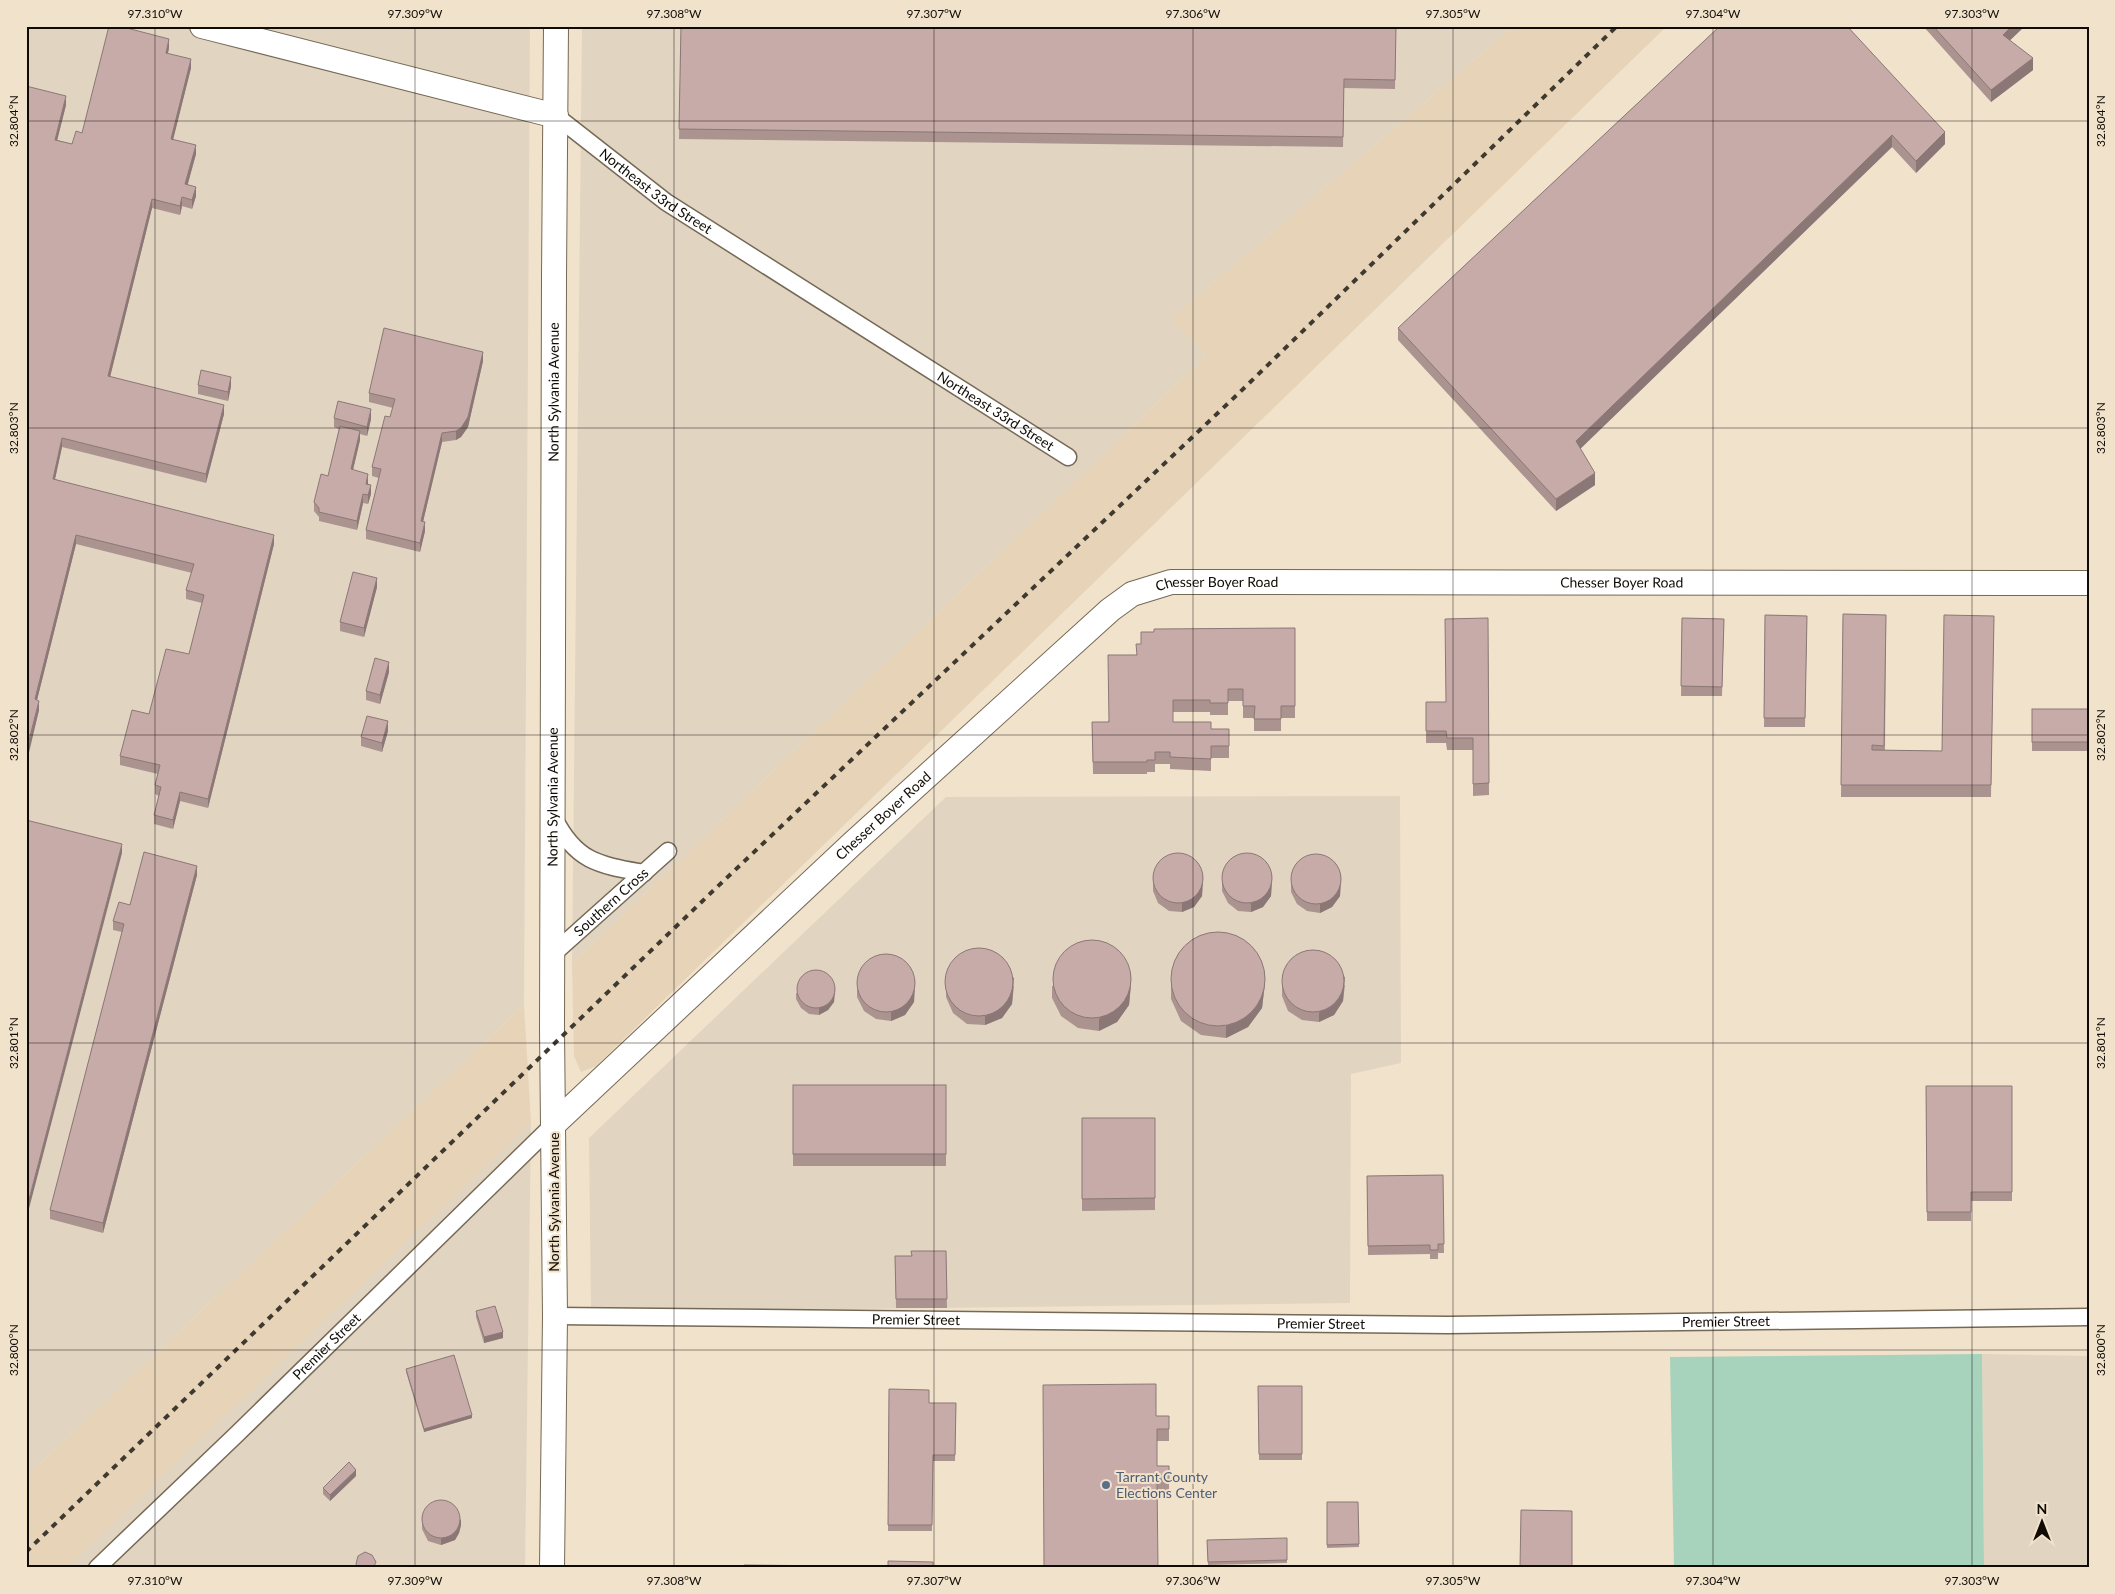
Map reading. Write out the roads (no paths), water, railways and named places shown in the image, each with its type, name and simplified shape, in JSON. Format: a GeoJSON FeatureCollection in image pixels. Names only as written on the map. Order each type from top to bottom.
{"type":"FeatureCollection","features":[{"type":"Feature","properties":{"kind":"street","name":"Northeast 33rd Street"},"geometry":{"type":"LineString","coordinates":[[202,26],[556,116],[666,202],[1068,457]]}},
{"type":"Feature","properties":{"kind":"street","name":"North Sylvania Avenue"},"geometry":{"type":"LineString","coordinates":[[552,1568],[555,1316],[553,816],[556,26]]}},
{"type":"Feature","properties":{"kind":"street","name":"Chesser Boyer Road"},"geometry":{"type":"LineString","coordinates":[[554,1124],[852,844],[1110,610],[1132,594],[1171,582],[2089,583]]}},
{"type":"Feature","properties":{"kind":"street"},"geometry":{"type":"LineString","coordinates":[[553,816],[563,835],[582,855],[607,867],[644,873]]}},
{"type":"Feature","properties":{"kind":"street","name":"Southern Cross"},"geometry":{"type":"LineString","coordinates":[[553,954],[668,851]]}},
{"type":"Feature","properties":{"kind":"street","name":"Premier Street"},"geometry":{"type":"LineString","coordinates":[[97,1568],[554,1124]]}},
{"type":"Feature","properties":{"kind":"street","name":"Premier Street"},"geometry":{"type":"LineString","coordinates":[[555,1316],[1438,1325],[2089,1317]]}},
{"type":"Feature","properties":{"kind":"railway"},"geometry":{"type":"LineString","coordinates":[[26,1552],[715,889],[1239,393],[1617,26]]}},
{"type":"Feature","properties":{"kind":"place","name":"Tarrant County Elections Center"},"geometry":{"type":"Point","coordinates":[1106,1485]}}]}
